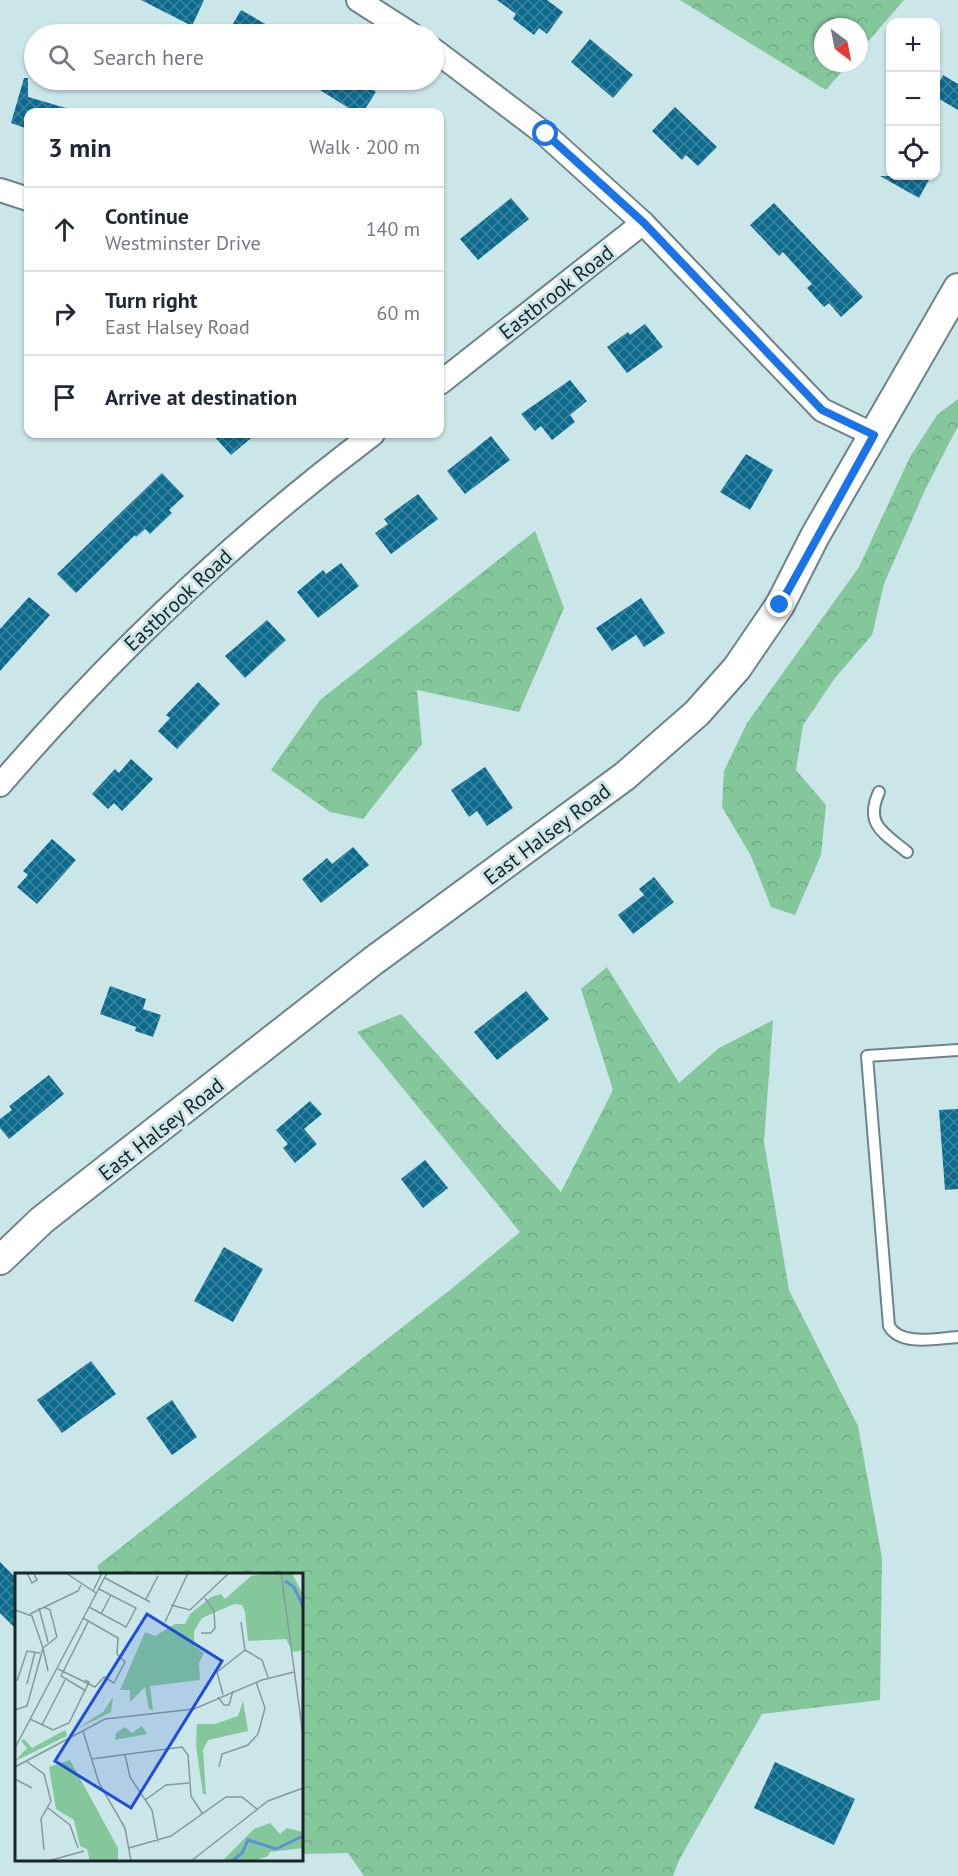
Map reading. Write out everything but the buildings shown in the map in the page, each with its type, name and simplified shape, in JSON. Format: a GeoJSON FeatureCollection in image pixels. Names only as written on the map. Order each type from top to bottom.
{"type":"FeatureCollection","features":[{"type":"Feature","properties":{"kind":"street"},"geometry":{"type":"LineString","coordinates":[[358,0],[395,24]]}},
{"type":"Feature","properties":{"kind":"street"},"geometry":{"type":"LineString","coordinates":[[444,58],[546,134],[644,223],[822,410],[874,435]]}},
{"type":"Feature","properties":{"kind":"street"},"geometry":{"type":"LineString","coordinates":[[0,190],[24,198]]}},
{"type":"Feature","properties":{"kind":"street","name":"Eastbrook Road"},"geometry":{"type":"LineString","coordinates":[[444,380],[644,223]]}},
{"type":"Feature","properties":{"kind":"street","name":"East Halsey Road"},"geometry":{"type":"LineString","coordinates":[[0,1260],[42,1220],[374,961],[625,777],[697,713],[737,668],[780,605],[958,288]]}},
{"type":"Feature","properties":{"kind":"street","name":"Eastbrook Road"},"geometry":{"type":"LineString","coordinates":[[0,786],[51,725],[122,651],[345,442]]}},
{"type":"Feature","properties":{"kind":"lane"},"geometry":{"type":"LineString","coordinates":[[879,792],[872,808],[874,821],[907,852]]}},
{"type":"Feature","properties":{"kind":"lane"},"geometry":{"type":"LineString","coordinates":[[958,1050],[867,1056],[889,1326],[893,1334],[904,1338],[958,1337]]}},
{"type":"Feature","properties":{"kind":"green space"},"geometry":{"type":"Polygon","coordinates":[[[680,0],[904,0],[886,18],[868,42],[868,18],[814,18],[814,72],[841,72],[826,90],[680,0]]]}},
{"type":"Feature","properties":{"kind":"green space"},"geometry":{"type":"Polygon","coordinates":[[[958,399],[958,426],[925,490],[884,584],[872,635],[835,678],[803,725],[796,770],[826,805],[821,855],[795,915],[771,907],[751,856],[722,807],[724,771],[747,723],[859,567],[910,457],[937,415],[958,399]]]}},
{"type":"Feature","properties":{"kind":"green space"},"geometry":{"type":"Polygon","coordinates":[[[535,531],[564,608],[519,712],[417,690],[422,744],[363,819],[330,812],[271,770],[320,700],[535,531]]]}},
{"type":"Feature","properties":{"kind":"green space"},"geometry":{"type":"Polygon","coordinates":[[[607,967],[679,1083],[719,1048],[773,1020],[764,1142],[789,1290],[858,1426],[882,1558],[880,1700],[762,1714],[679,1860],[673,1876],[364,1876],[348,1853],[303,1854],[303,1573],[100,1573],[97,1566],[455,1286],[520,1232],[357,1032],[401,1014],[561,1192],[613,1090],[581,989],[607,967]]]}},
{"type":"Feature","properties":{"kind":"route"},"geometry":{"type":"LineString","coordinates":[[546,134],[644,223],[719,299],[822,410],[874,435],[815,536],[780,605]]}}]}
